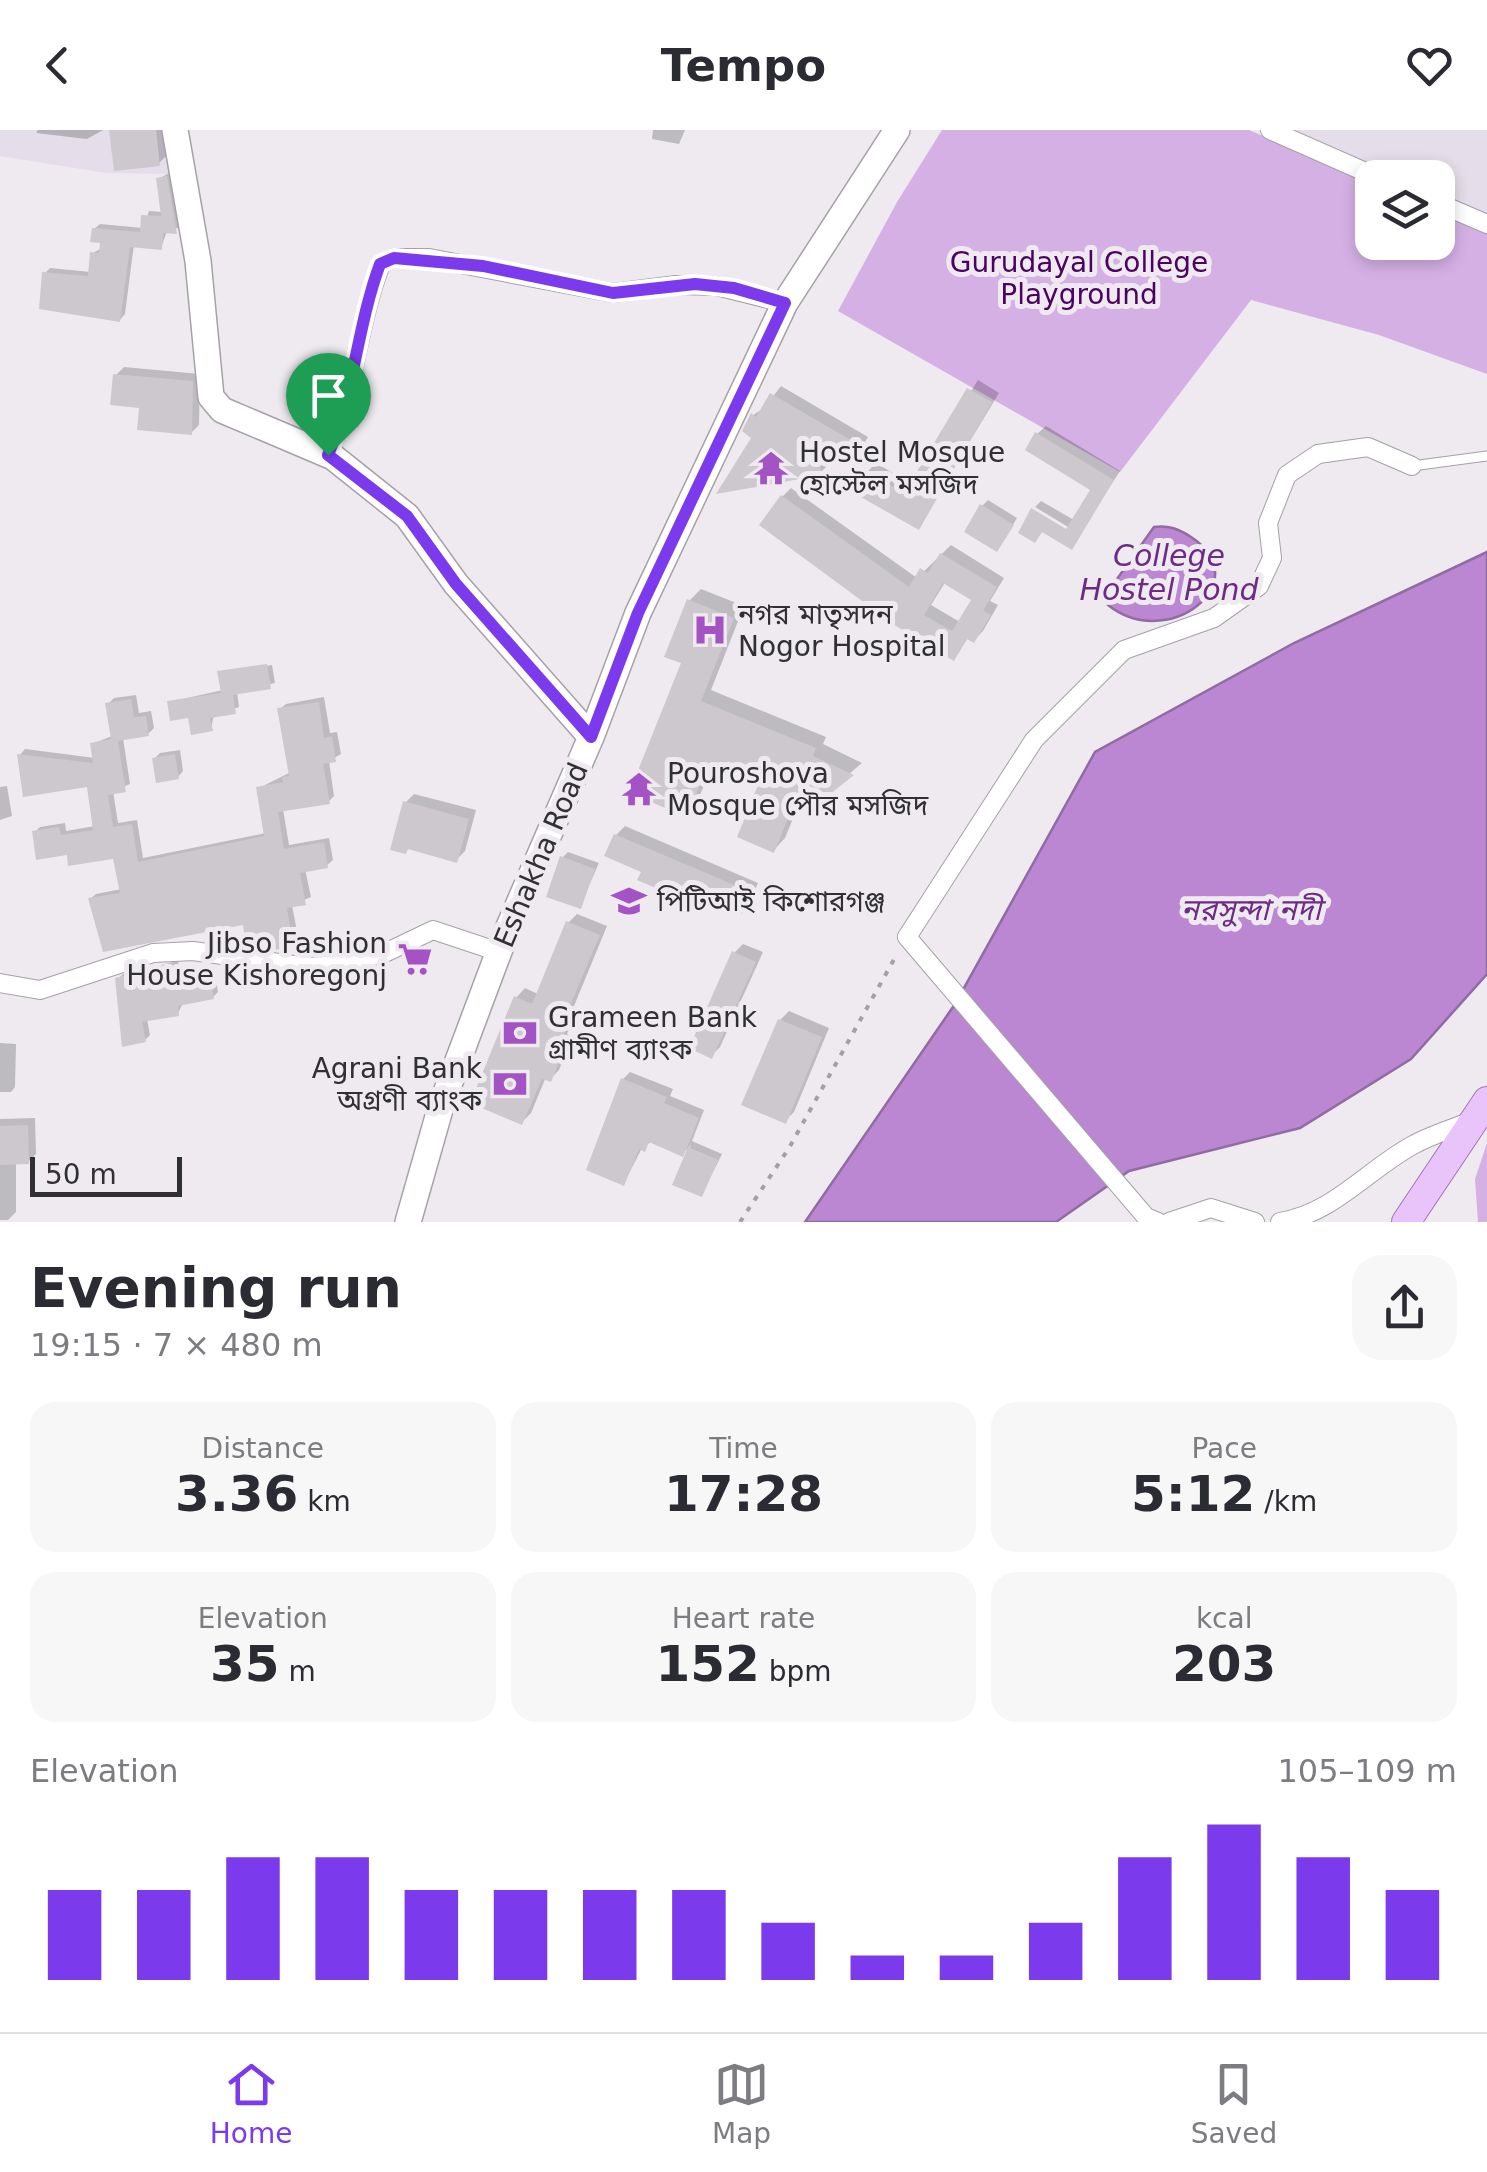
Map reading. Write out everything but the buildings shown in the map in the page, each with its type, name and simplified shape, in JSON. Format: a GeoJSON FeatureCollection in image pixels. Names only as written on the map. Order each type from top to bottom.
{"type":"FeatureCollection","features":[{"type":"Feature","properties":{"kind":"main road"},"geometry":{"type":"LineString","coordinates":[[1406,1222],[1481,1110]]}},
{"type":"Feature","properties":{"kind":"street"},"geometry":{"type":"LineString","coordinates":[[174,130],[198,260],[211,396],[222,410],[328,455],[407,516],[456,584],[591,737]]}},
{"type":"Feature","properties":{"kind":"street","name":"Eshakha Road"},"geometry":{"type":"LineString","coordinates":[[408,1222],[441,1106],[499,952],[591,737],[638,613],[785,303],[897,130]]}},
{"type":"Feature","properties":{"kind":"street"},"geometry":{"type":"LineString","coordinates":[[1270,130],[1355,167]]}},
{"type":"Feature","properties":{"kind":"street"},"geometry":{"type":"LineString","coordinates":[[1455,210],[1487,224]]}},
{"type":"Feature","properties":{"kind":"street"},"geometry":{"type":"LineString","coordinates":[[328,455],[349,391],[373,284],[380,264],[394,258],[483,266],[613,293],[695,284],[734,288],[785,303]]}},
{"type":"Feature","properties":{"kind":"street"},"geometry":{"type":"LineString","coordinates":[[1152,1220],[906,937],[1034,740],[1124,650],[1214,618],[1259,586],[1272,558],[1268,524],[1287,475],[1318,454],[1368,447],[1412,466]]}},
{"type":"Feature","properties":{"kind":"street"},"geometry":{"type":"LineString","coordinates":[[0,983],[40,990],[153,953],[193,951],[308,967],[339,965],[387,952],[433,930],[499,952]]}},
{"type":"Feature","properties":{"kind":"street"},"geometry":{"type":"LineString","coordinates":[[1280,1222],[1304,1218],[1332,1204],[1415,1144],[1481,1110]]}},
{"type":"Feature","properties":{"kind":"street"},"geometry":{"type":"LineString","coordinates":[[1170,1222],[1211,1208],[1255,1222]]}},
{"type":"Feature","properties":{"kind":"lane"},"geometry":{"type":"LineString","coordinates":[[1412,466],[1487,456]]}},
{"type":"Feature","properties":{"kind":"path"},"geometry":{"type":"LineString","coordinates":[[740,1222],[789,1148],[906,937]]}},
{"type":"Feature","properties":{"kind":"shaded area"},"geometry":{"type":"Polygon","coordinates":[[[0,130],[164,130],[172,174],[106,173],[0,156],[0,130]]]}},
{"type":"Feature","properties":{"kind":"shaded area"},"geometry":{"type":"Polygon","coordinates":[[[1279,130],[1487,130],[1487,217],[1455,204],[1455,160],[1355,162],[1279,130]]]}},
{"type":"Feature","properties":{"kind":"green space","name":"Gurudayal College Playground"},"geometry":{"type":"Polygon","coordinates":[[[942,130],[1249,130],[1355,177],[1355,260],[1455,260],[1455,219],[1487,233],[1487,374],[1379,335],[1251,300],[1120,472],[838,311],[897,202],[942,130]]]}},
{"type":"Feature","properties":{"kind":"green space"},"geometry":{"type":"Polygon","coordinates":[[[1487,1143],[1487,1222],[1478,1222],[1475,1179],[1487,1143]]]}},
{"type":"Feature","properties":{"kind":"water","name":"College Hostel Pond"},"geometry":{"type":"Polygon","coordinates":[[[1154,527],[1174,528],[1191,537],[1209,555],[1215,573],[1210,591],[1198,606],[1179,616],[1156,621],[1132,618],[1108,605],[1107,593],[1154,527]]]}},
{"type":"Feature","properties":{"kind":"water","name":"নরসুন্দা নদী"},"geometry":{"type":"Polygon","coordinates":[[[1487,552],[1487,974],[1411,1059],[1300,1128],[1129,1171],[1056,1222],[805,1222],[955,1004],[1095,752],[1294,643],[1487,552]]]}},
{"type":"Feature","properties":{"kind":"place","name":"Hostel Mosque হোস্টেল মসজিদ"},"geometry":{"type":"Point","coordinates":[771,468]}},
{"type":"Feature","properties":{"kind":"place","name":"নগর মাতৃসদন Nogor Hospital"},"geometry":{"type":"Point","coordinates":[710,630]}},
{"type":"Feature","properties":{"kind":"place","name":"Pouroshova Mosque পৌর মসজিদ"},"geometry":{"type":"Point","coordinates":[639,789]}},
{"type":"Feature","properties":{"kind":"place","name":"পিটিআই কিশোরগঞ্জ"},"geometry":{"type":"Point","coordinates":[629,901]}},
{"type":"Feature","properties":{"kind":"place","name":"Jibso Fashion House Kishoregonj"},"geometry":{"type":"Point","coordinates":[415,959]}},
{"type":"Feature","properties":{"kind":"place","name":"Grameen Bank গ্রামীণ ব্যাংক"},"geometry":{"type":"Point","coordinates":[520,1033]}},
{"type":"Feature","properties":{"kind":"place","name":"Agrani Bank অগ্রণী ব্যাংক"},"geometry":{"type":"Point","coordinates":[510,1084]}},
{"type":"Feature","properties":{"kind":"route"},"geometry":{"type":"LineString","coordinates":[[394,258],[429,258],[483,266],[613,293],[695,284],[734,288],[785,303],[638,613],[591,737],[456,584],[407,516],[328,455],[349,391],[373,284],[380,264],[394,258]]}}]}
